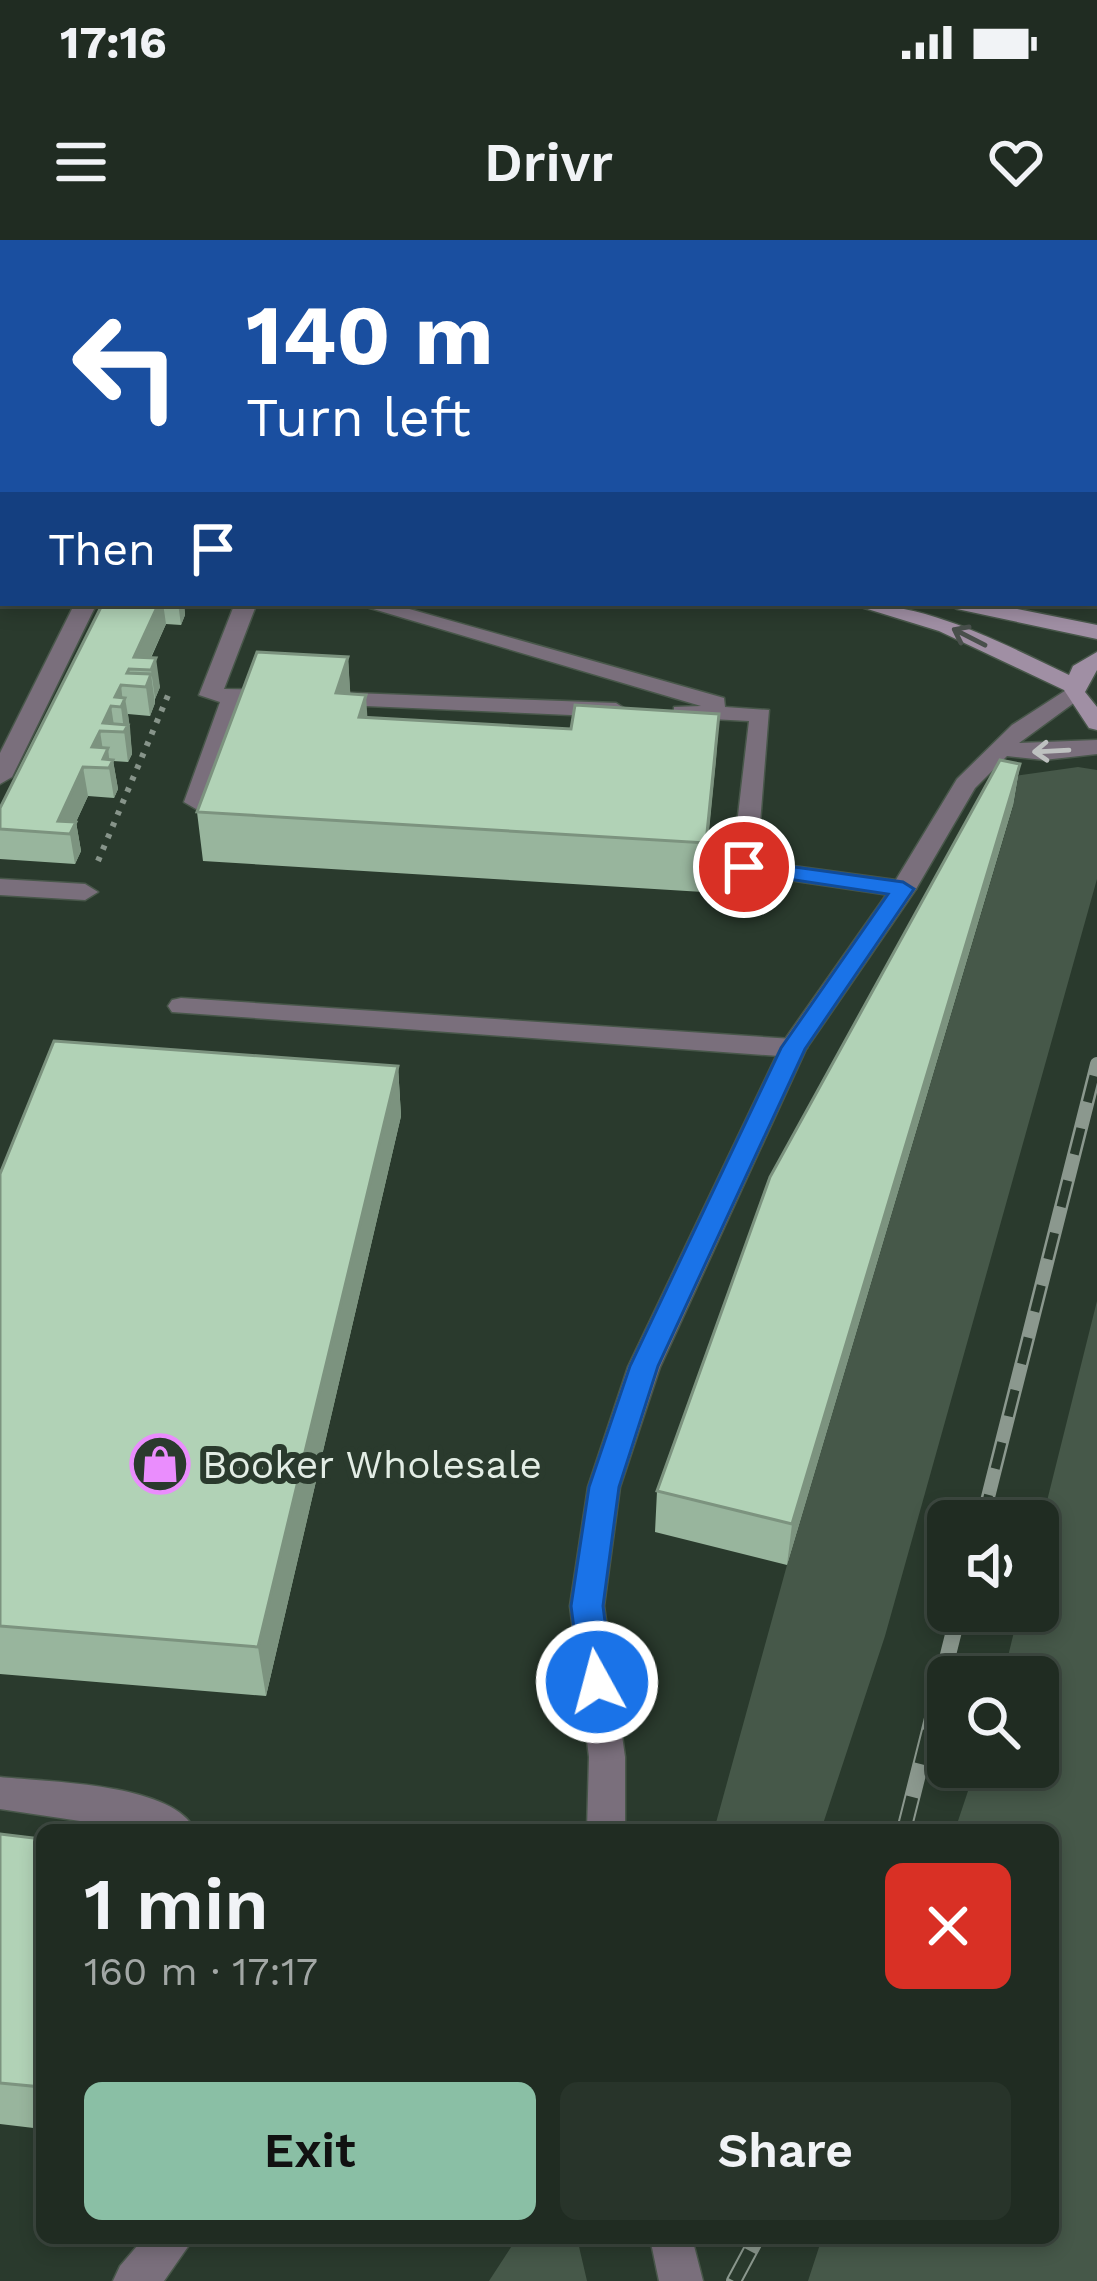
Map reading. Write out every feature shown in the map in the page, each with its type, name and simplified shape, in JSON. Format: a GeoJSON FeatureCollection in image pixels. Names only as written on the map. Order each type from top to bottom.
{"type":"FeatureCollection","features":[{"type":"Feature","properties":{"kind":"main road"},"geometry":{"type":"LineString","coordinates":[[870,606],[947,626],[1074,689],[1097,723]]}},
{"type":"Feature","properties":{"kind":"main road"},"geometry":{"type":"LineString","coordinates":[[980,606],[1097,632]]}},
{"type":"Feature","properties":{"kind":"main road"},"geometry":{"type":"LineString","coordinates":[[1074,689],[1081,671],[1097,659]]}},
{"type":"Feature","properties":{"kind":"street"},"geometry":{"type":"LineString","coordinates":[[0,777],[85,606]]}},
{"type":"Feature","properties":{"kind":"street"},"geometry":{"type":"LineString","coordinates":[[245,606],[211,695],[761,716]]}},
{"type":"Feature","properties":{"kind":"street"},"geometry":{"type":"LineString","coordinates":[[375,606],[761,716]]}},
{"type":"Feature","properties":{"kind":"street"},"geometry":{"type":"LineString","coordinates":[[606,1824],[607,1757],[587,1606],[604,1487],[644,1366],[793,1048],[903,889],[965,784],[1020,730],[1074,689]]}},
{"type":"Feature","properties":{"kind":"street"},"geometry":{"type":"LineString","coordinates":[[196,802],[234,695]]}},
{"type":"Feature","properties":{"kind":"street"},"geometry":{"type":"LineString","coordinates":[[761,716],[744,867],[903,889]]}},
{"type":"Feature","properties":{"kind":"street"},"geometry":{"type":"LineString","coordinates":[[1005,749],[1044,753],[1097,747]]}},
{"type":"Feature","properties":{"kind":"street"},"geometry":{"type":"LineString","coordinates":[[0,887],[85,892]]}},
{"type":"Feature","properties":{"kind":"street"},"geometry":{"type":"LineString","coordinates":[[181,1006],[793,1048]]}},
{"type":"Feature","properties":{"kind":"street"},"geometry":{"type":"LineString","coordinates":[[0,1793],[135,1809],[164,1824]]}},
{"type":"Feature","properties":{"kind":"street"},"geometry":{"type":"LineString","coordinates":[[135,2281],[168,2244]]}},
{"type":"Feature","properties":{"kind":"street"},"geometry":{"type":"LineString","coordinates":[[672,2244],[681,2281]]}},
{"type":"Feature","properties":{"kind":"path"},"geometry":{"type":"LineString","coordinates":[[85,892],[172,686]]}},
{"type":"Feature","properties":{"kind":"green space"},"geometry":{"type":"Polygon","coordinates":[[[1078,767],[1097,770],[1097,879],[885,1636],[823,1824],[716,1824],[787,1565],[1013,806],[1008,777],[1078,767]]]}},
{"type":"Feature","properties":{"kind":"green space"},"geometry":{"type":"Polygon","coordinates":[[[1097,1301],[1097,2281],[808,2281],[820,2244],[1059,2244],[1059,1824],[957,1824],[969,1788],[1059,1788],[1059,1656],[1008,1656],[1014,1632],[1059,1632],[1059,1500],[1047,1500],[1097,1301]]]}},
{"type":"Feature","properties":{"kind":"green space"},"geometry":{"type":"Polygon","coordinates":[[[513,2244],[578,2244],[587,2281],[489,2281],[513,2244]]]}},
{"type":"Feature","properties":{"kind":"building"},"geometry":{"type":"Polygon","coordinates":[[[101,606],[158,606],[134,657],[156,658],[151,670],[129,669],[127,673],[151,674],[146,687],[121,685],[115,697],[125,698],[121,707],[111,706],[103,723],[128,725],[124,732],[100,731],[92,747],[108,748],[103,759],[113,760],[109,768],[83,767],[58,821],[76,822],[70,834],[0,829],[0,808],[101,606]]]}},
{"type":"Feature","properties":{"kind":"building"},"geometry":{"type":"Polygon","coordinates":[[[257,652],[348,657],[336,693],[366,695],[359,717],[571,729],[575,705],[719,714],[706,843],[197,812],[257,652]]]}},
{"type":"Feature","properties":{"kind":"building"},"geometry":{"type":"Polygon","coordinates":[[[1000,760],[1020,764],[792,1524],[657,1491],[770,1177],[1000,760]]]}},
{"type":"Feature","properties":{"kind":"building","name":"Booker Wholesale"},"geometry":{"type":"Polygon","coordinates":[[[54,1041],[398,1066],[258,1647],[0,1626],[0,1174],[54,1041]]]}},
{"type":"Feature","properties":{"kind":"building"},"geometry":{"type":"Polygon","coordinates":[[[0,1834],[36,1838],[36,2086],[0,2083],[0,1834]]]}},
{"type":"Feature","properties":{"kind":"railway"},"geometry":{"type":"LineString","coordinates":[[987,1500],[1097,1064]]}},
{"type":"Feature","properties":{"kind":"railway"},"geometry":{"type":"LineString","coordinates":[[906,1824],[954,1632]]}},
{"type":"Feature","properties":{"kind":"railway"},"geometry":{"type":"LineString","coordinates":[[734,2281],[754,2244]]}},
{"type":"Feature","properties":{"kind":"place","name":"Booker Wholesale"},"geometry":{"type":"Point","coordinates":[160,1464]}},
{"type":"Feature","properties":{"kind":"route"},"geometry":{"type":"LineString","coordinates":[[597,1682],[587,1606],[604,1487],[644,1366],[793,1048],[903,889],[744,867]]}}]}
